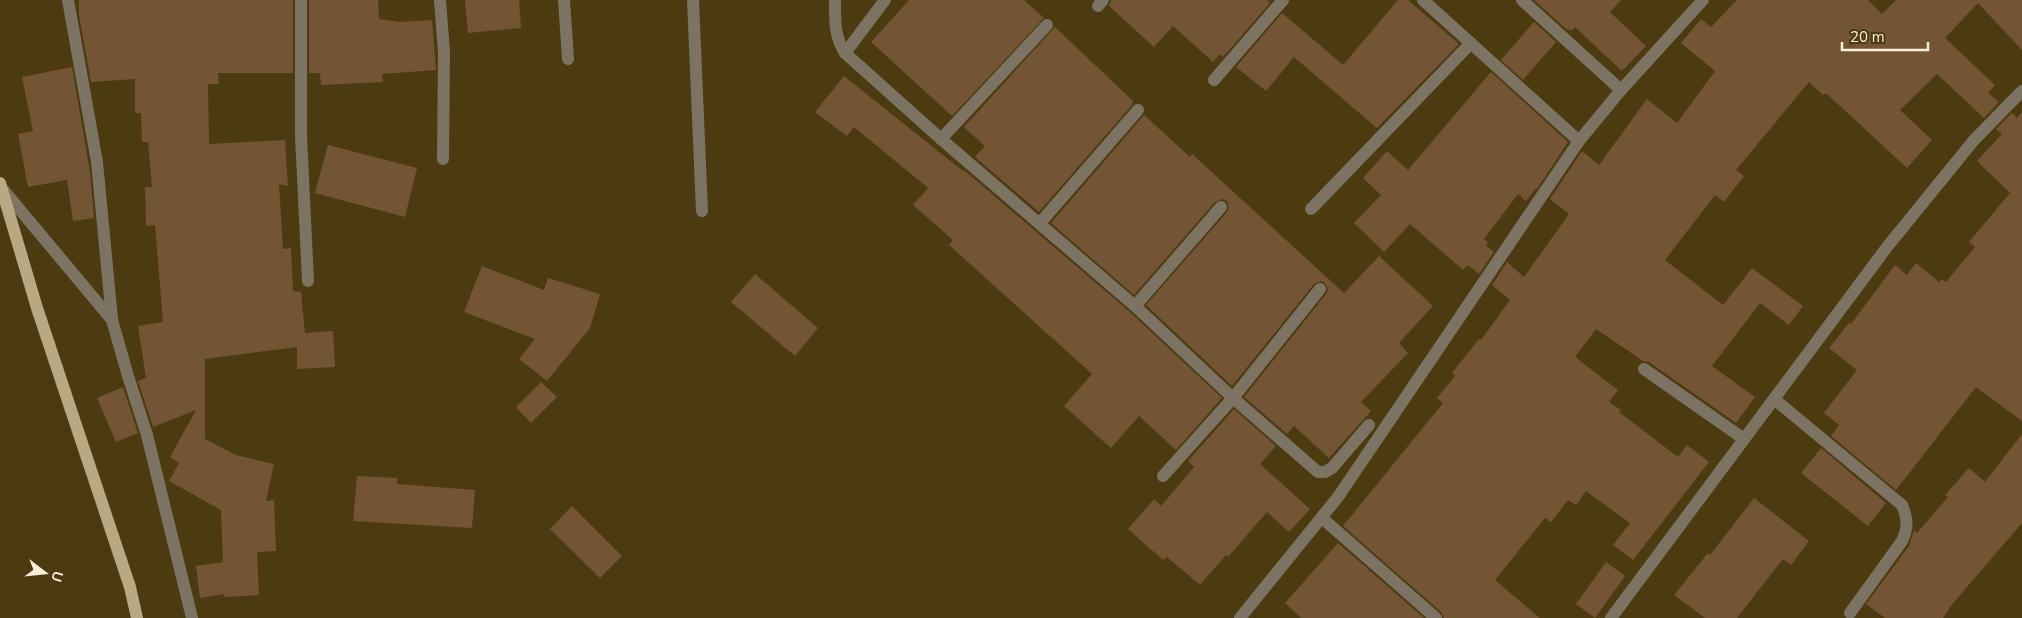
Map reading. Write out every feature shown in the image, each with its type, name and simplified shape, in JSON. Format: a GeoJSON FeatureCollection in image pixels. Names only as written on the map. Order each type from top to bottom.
{"type":"FeatureCollection","features":[{"type":"Feature","properties":{"kind":"main road"},"geometry":{"type":"LineString","coordinates":[[0,185],[37,308],[130,587],[137,618]]}},
{"type":"Feature","properties":{"kind":"street"},"geometry":{"type":"LineString","coordinates":[[68,0],[96,162],[112,320],[147,435],[192,618]]}},
{"type":"Feature","properties":{"kind":"street"},"geometry":{"type":"LineString","coordinates":[[301,0],[300,136],[308,281]]}},
{"type":"Feature","properties":{"kind":"street"},"geometry":{"type":"LineString","coordinates":[[440,0],[444,52],[442,158]]}},
{"type":"Feature","properties":{"kind":"street"},"geometry":{"type":"LineString","coordinates":[[564,0],[568,59]]}},
{"type":"Feature","properties":{"kind":"street"},"geometry":{"type":"LineString","coordinates":[[693,0],[702,210]]}},
{"type":"Feature","properties":{"kind":"street"},"geometry":{"type":"LineString","coordinates":[[835,0],[835,32],[838,43],[845,53],[941,139],[1135,306],[1233,398],[1318,472],[1324,472],[1332,468],[1369,425]]}},
{"type":"Feature","properties":{"kind":"street"},"geometry":{"type":"LineString","coordinates":[[845,53],[885,0]]}},
{"type":"Feature","properties":{"kind":"street"},"geometry":{"type":"LineString","coordinates":[[1214,80],[1284,0]]}},
{"type":"Feature","properties":{"kind":"street"},"geometry":{"type":"LineString","coordinates":[[1423,0],[1579,141]]}},
{"type":"Feature","properties":{"kind":"street"},"geometry":{"type":"LineString","coordinates":[[1522,0],[1621,90]]}},
{"type":"Feature","properties":{"kind":"street"},"geometry":{"type":"LineString","coordinates":[[1240,618],[1338,497],[1579,141],[1621,90],[1702,0]]}},
{"type":"Feature","properties":{"kind":"street"},"geometry":{"type":"LineString","coordinates":[[941,139],[1047,25]]}},
{"type":"Feature","properties":{"kind":"street"},"geometry":{"type":"LineString","coordinates":[[1311,209],[1471,43]]}},
{"type":"Feature","properties":{"kind":"street"},"geometry":{"type":"LineString","coordinates":[[1610,618],[1887,247],[1974,140],[2017,105],[2022,91]]}},
{"type":"Feature","properties":{"kind":"street"},"geometry":{"type":"LineString","coordinates":[[1040,223],[1138,110]]}},
{"type":"Feature","properties":{"kind":"street"},"geometry":{"type":"LineString","coordinates":[[0,185],[112,320]]}},
{"type":"Feature","properties":{"kind":"street"},"geometry":{"type":"LineString","coordinates":[[1135,306],[1222,207]]}},
{"type":"Feature","properties":{"kind":"street"},"geometry":{"type":"LineString","coordinates":[[1162,476],[1233,398],[1320,289]]}},
{"type":"Feature","properties":{"kind":"street"},"geometry":{"type":"LineString","coordinates":[[1644,369],[1744,439]]}},
{"type":"Feature","properties":{"kind":"street"},"geometry":{"type":"LineString","coordinates":[[1774,399],[1902,505],[1907,516],[1907,529],[1902,542],[1850,613]]}},
{"type":"Feature","properties":{"kind":"street"},"geometry":{"type":"LineString","coordinates":[[1338,497],[1339,459]]}},
{"type":"Feature","properties":{"kind":"street"},"geometry":{"type":"LineString","coordinates":[[1322,518],[1436,618]]}},
{"type":"Feature","properties":{"kind":"building"},"geometry":{"type":"Polygon","coordinates":[[[79,0],[293,0],[293,73],[218,73],[219,84],[208,84],[209,144],[285,140],[288,186],[279,184],[283,249],[291,248],[293,291],[301,292],[305,333],[333,331],[335,367],[297,369],[297,347],[205,359],[205,439],[236,455],[274,464],[266,501],[274,500],[276,551],[257,552],[259,595],[224,597],[224,594],[200,598],[196,566],[223,562],[221,510],[169,481],[179,463],[170,457],[196,410],[153,427],[138,381],[146,378],[138,326],[163,322],[155,225],[146,226],[145,187],[152,187],[148,142],[142,142],[141,113],[135,113],[135,79],[91,82],[79,15],[79,0]]]}},
{"type":"Feature","properties":{"kind":"building"},"geometry":{"type":"Polygon","coordinates":[[[309,0],[378,0],[379,19],[399,22],[432,20],[436,70],[382,74],[383,82],[321,85],[320,73],[309,73],[309,0]]]}},
{"type":"Feature","properties":{"kind":"building"},"geometry":{"type":"Polygon","coordinates":[[[465,0],[519,0],[521,28],[468,33],[465,0]]]}},
{"type":"Feature","properties":{"kind":"building"},"geometry":{"type":"Polygon","coordinates":[[[909,0],[1024,0],[1044,18],[952,116],[871,42],[909,0]]]}},
{"type":"Feature","properties":{"kind":"building"},"geometry":{"type":"Polygon","coordinates":[[[1111,0],[1267,0],[1270,3],[1223,57],[1220,54],[1213,62],[1173,26],[1154,47],[1109,6],[1111,0]]]}},
{"type":"Feature","properties":{"kind":"building"},"geometry":{"type":"Polygon","coordinates":[[[1398,0],[1408,0],[1459,44],[1377,128],[1294,57],[1266,91],[1236,67],[1282,13],[1343,65],[1398,0]]]}},
{"type":"Feature","properties":{"kind":"building"},"geometry":{"type":"Polygon","coordinates":[[[1534,0],[1621,0],[1610,12],[1646,46],[1622,71],[1575,27],[1571,31],[1567,30],[1534,0]]]}},
{"type":"Feature","properties":{"kind":"building"},"geometry":{"type":"Polygon","coordinates":[[[1737,0],[1868,0],[1882,14],[1896,0],[2022,0],[2022,50],[1978,3],[1945,38],[1995,85],[1988,93],[1999,102],[1984,118],[1937,74],[1900,110],[1932,140],[1907,168],[1826,93],[1823,95],[1809,82],[1736,170],[1744,176],[1724,202],[1715,195],[1665,260],[1723,305],[1752,268],[1803,306],[1789,325],[1760,303],[1712,366],[1755,397],[1736,423],[1649,362],[1643,361],[1596,329],[1575,357],[1618,390],[1609,402],[1621,410],[1619,412],[1678,457],[1687,445],[1709,462],[1633,560],[1613,545],[1630,523],[1586,491],[1576,505],[1568,500],[1551,522],[1545,518],[1495,580],[1540,618],[1444,618],[1441,612],[1343,526],[1443,403],[1437,398],[1455,376],[1452,373],[1479,339],[1481,340],[1510,300],[1492,285],[1507,262],[1524,277],[1569,214],[1550,199],[1582,151],[1599,165],[1647,99],[1677,123],[1715,71],[1681,43],[1701,19],[1711,27],[1737,0]]]}},
{"type":"Feature","properties":{"kind":"building"},"geometry":{"type":"Polygon","coordinates":[[[1534,22],[1556,42],[1523,80],[1501,60],[1534,22]]]}},
{"type":"Feature","properties":{"kind":"building"},"geometry":{"type":"Polygon","coordinates":[[[1055,27],[1133,101],[1132,105],[1039,212],[975,157],[985,146],[964,127],[1055,27]]]}},
{"type":"Feature","properties":{"kind":"building"},"geometry":{"type":"Polygon","coordinates":[[[72,67],[90,172],[94,218],[73,221],[67,180],[28,187],[18,134],[33,131],[22,77],[72,67]]]}},
{"type":"Feature","properties":{"kind":"building"},"geometry":{"type":"Polygon","coordinates":[[[1491,72],[1568,142],[1537,189],[1526,201],[1518,194],[1484,239],[1488,242],[1486,245],[1494,252],[1479,274],[1468,265],[1463,270],[1410,224],[1384,252],[1354,223],[1381,195],[1363,178],[1387,151],[1408,170],[1491,72]]]}},
{"type":"Feature","properties":{"kind":"building"},"geometry":{"type":"Polygon","coordinates":[[[844,76],[964,170],[1130,312],[1222,398],[1176,450],[1139,416],[1111,448],[1064,406],[1092,374],[949,245],[953,240],[913,205],[928,188],[854,127],[847,136],[815,112],[844,76]]]}},
{"type":"Feature","properties":{"kind":"building"},"geometry":{"type":"Polygon","coordinates":[[[2022,112],[2022,421],[1976,387],[1896,490],[1831,436],[1839,425],[1824,413],[1857,370],[1829,348],[1849,323],[1851,324],[1895,265],[1907,275],[1916,263],[1939,282],[1942,279],[1946,282],[1975,247],[1969,242],[2010,193],[1977,161],[2002,134],[1996,129],[2012,113],[2017,118],[2022,112]]]}},
{"type":"Feature","properties":{"kind":"building"},"geometry":{"type":"Polygon","coordinates":[[[1144,115],[1190,157],[1192,154],[1344,293],[1379,256],[1433,306],[1399,343],[1408,353],[1361,402],[1371,411],[1329,458],[1294,426],[1287,434],[1244,397],[1326,294],[1328,290],[1325,283],[1321,281],[1314,284],[1232,386],[1146,305],[1227,212],[1229,208],[1227,201],[1222,199],[1215,202],[1134,295],[1051,223],[1144,115]]]}},
{"type":"Feature","properties":{"kind":"building"},"geometry":{"type":"Polygon","coordinates":[[[328,145],[417,168],[405,217],[315,193],[328,145]]]}},
{"type":"Feature","properties":{"kind":"building"},"geometry":{"type":"Polygon","coordinates":[[[482,266],[544,290],[548,278],[600,294],[590,328],[547,381],[519,359],[535,339],[464,312],[482,266]]]}},
{"type":"Feature","properties":{"kind":"building"},"geometry":{"type":"Polygon","coordinates":[[[755,274],[818,328],[795,356],[731,302],[755,274]]]}},
{"type":"Feature","properties":{"kind":"building"},"geometry":{"type":"Polygon","coordinates":[[[541,382],[557,397],[531,423],[516,407],[541,382]]]}},
{"type":"Feature","properties":{"kind":"building"},"geometry":{"type":"Polygon","coordinates":[[[123,387],[138,433],[116,442],[97,398],[123,387]]]}},
{"type":"Feature","properties":{"kind":"building"},"geometry":{"type":"Polygon","coordinates":[[[1234,409],[1276,446],[1260,464],[1310,509],[1289,532],[1267,512],[1228,557],[1226,555],[1200,585],[1167,557],[1163,560],[1128,529],[1154,499],[1161,506],[1194,467],[1188,461],[1234,409]]]}},
{"type":"Feature","properties":{"kind":"building"},"geometry":{"type":"Polygon","coordinates":[[[2022,434],[2022,523],[1954,602],[1943,618],[1885,618],[1866,604],[1909,546],[1914,530],[1917,533],[1948,497],[1945,495],[1969,468],[1985,482],[2022,434]]]}},
{"type":"Feature","properties":{"kind":"building"},"geometry":{"type":"Polygon","coordinates":[[[1821,448],[1886,503],[1868,526],[1801,473],[1821,448]]]}},
{"type":"Feature","properties":{"kind":"building"},"geometry":{"type":"Polygon","coordinates":[[[357,476],[397,478],[397,484],[475,490],[472,528],[353,521],[357,476]]]}},
{"type":"Feature","properties":{"kind":"building"},"geometry":{"type":"Polygon","coordinates":[[[1754,498],[1809,541],[1791,565],[1783,559],[1737,618],[1705,618],[1674,595],[1708,553],[1710,555],[1754,498]]]}},
{"type":"Feature","properties":{"kind":"building"},"geometry":{"type":"Polygon","coordinates":[[[572,506],[622,556],[600,578],[550,529],[572,506]]]}},
{"type":"Feature","properties":{"kind":"building"},"geometry":{"type":"Polygon","coordinates":[[[1338,543],[1424,618],[1301,618],[1285,603],[1338,543]]]}},
{"type":"Feature","properties":{"kind":"building"},"geometry":{"type":"Polygon","coordinates":[[[1606,562],[1625,576],[1595,618],[1576,604],[1606,562]]]}}]}
